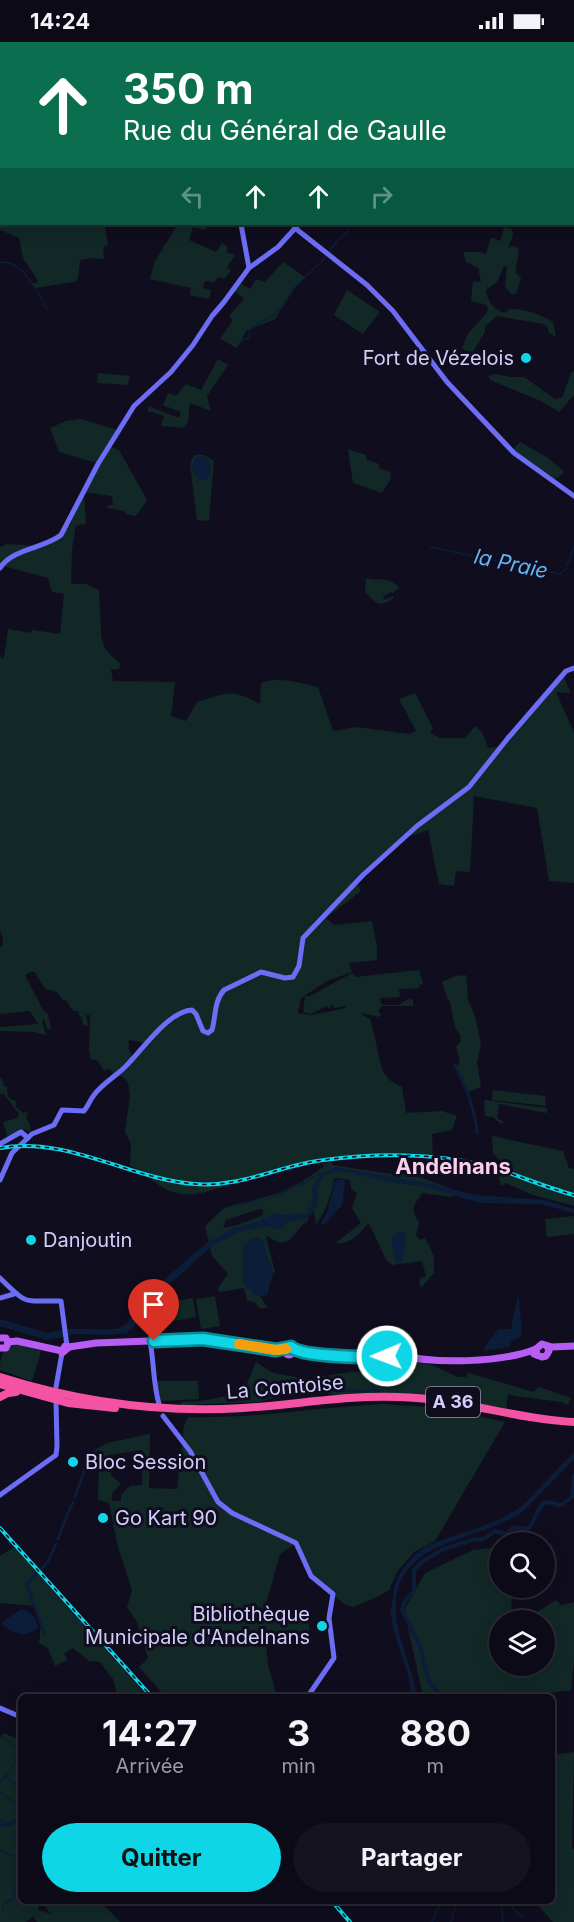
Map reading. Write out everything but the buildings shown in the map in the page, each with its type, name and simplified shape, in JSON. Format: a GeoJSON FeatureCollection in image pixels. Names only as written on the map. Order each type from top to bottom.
{"type":"FeatureCollection","features":[{"type":"Feature","properties":{"kind":"highway"},"geometry":{"type":"LineString","coordinates":[[0,1379],[37,1395]]}},
{"type":"Feature","properties":{"kind":"highway","name":"La Comtoise"},"geometry":{"type":"LineString","coordinates":[[0,1379],[102,1402],[145,1407],[202,1410],[356,1398],[408,1397],[460,1403],[574,1424]]}},
{"type":"Feature","properties":{"kind":"highway","name":"La Comtoise"},"geometry":{"type":"LineString","coordinates":[[0,1379],[68,1399],[134,1410],[173,1413],[232,1413],[347,1402],[396,1400],[448,1405],[537,1422],[574,1424]]}},
{"type":"Feature","properties":{"kind":"highway"},"geometry":{"type":"LineString","coordinates":[[0,1397],[11,1392],[37,1395],[84,1406],[134,1410]]}},
{"type":"Feature","properties":{"kind":"main road"},"geometry":{"type":"LineString","coordinates":[[2,1343],[17,1341],[65,1349],[96,1343],[203,1339],[276,1350],[461,1361],[537,1352],[544,1357],[548,1350]]}},
{"type":"Feature","properties":{"kind":"main road"},"geometry":{"type":"LineString","coordinates":[[537,1352],[542,1344],[548,1350]]}},
{"type":"Feature","properties":{"kind":"main road"},"geometry":{"type":"LineString","coordinates":[[548,1350],[574,1347]]}},
{"type":"Feature","properties":{"kind":"street"},"geometry":{"type":"LineString","coordinates":[[241,225],[249,268]]}},
{"type":"Feature","properties":{"kind":"street"},"geometry":{"type":"LineString","coordinates":[[0,568],[12,556],[61,536],[98,464],[134,406],[171,372],[249,268],[278,247],[297,226],[393,311],[452,388],[510,448],[574,496]]}},
{"type":"Feature","properties":{"kind":"street"},"geometry":{"type":"LineString","coordinates":[[247,255],[258,261]]}},
{"type":"Feature","properties":{"kind":"street"},"geometry":{"type":"LineString","coordinates":[[0,1180],[10,1155],[28,1138],[36,1132],[53,1126],[63,1110],[84,1111],[95,1094],[124,1069],[153,1035],[187,1010],[192,1010],[196,1014],[203,1031],[211,1032],[217,1000],[228,987],[261,972],[285,978],[293,977],[299,966],[303,938],[363,875],[417,826],[469,787],[566,671],[574,668]]}},
{"type":"Feature","properties":{"kind":"street"},"geometry":{"type":"LineString","coordinates":[[0,1144],[21,1132],[28,1138]]}},
{"type":"Feature","properties":{"kind":"street"},"geometry":{"type":"LineString","coordinates":[[0,1278],[14,1294],[31,1302],[61,1301],[66,1337],[56,1387]]}},
{"type":"Feature","properties":{"kind":"street"},"geometry":{"type":"LineString","coordinates":[[0,1298],[14,1294]]}},
{"type":"Feature","properties":{"kind":"street"},"geometry":{"type":"LineString","coordinates":[[150,1341],[154,1363],[154,1383],[159,1404]]}},
{"type":"Feature","properties":{"kind":"street"},"geometry":{"type":"LineString","coordinates":[[1,1495],[53,1458],[57,1451],[56,1402]]}},
{"type":"Feature","properties":{"kind":"street"},"geometry":{"type":"LineString","coordinates":[[163,1416],[190,1451],[218,1502],[232,1513],[296,1543],[311,1576],[333,1594],[329,1621],[334,1658],[309,1694]]}},
{"type":"Feature","properties":{"kind":"street"},"geometry":{"type":"LineString","coordinates":[[0,1708],[18,1716]]}},
{"type":"Feature","properties":{"kind":"green space"},"geometry":{"type":"Polygon","coordinates":[[[0,225],[105,227],[108,245],[103,247],[104,259],[80,260],[78,279],[74,282],[35,288],[32,283],[37,283],[37,279],[23,258],[19,238],[0,230],[0,225]]]}},
{"type":"Feature","properties":{"kind":"green space"},"geometry":{"type":"Polygon","coordinates":[[[177,225],[208,225],[205,230],[193,227],[189,240],[216,252],[222,243],[228,247],[226,252],[235,255],[227,267],[231,271],[224,279],[218,277],[214,282],[205,281],[203,288],[211,290],[209,299],[190,295],[191,288],[150,279],[155,261],[177,225]]]}},
{"type":"Feature","properties":{"kind":"green space"},"geometry":{"type":"Polygon","coordinates":[[[506,227],[512,229],[513,235],[508,248],[513,246],[518,248],[516,273],[521,278],[516,294],[512,294],[505,287],[507,268],[504,266],[497,282],[486,290],[488,299],[498,310],[505,313],[509,309],[521,310],[537,314],[553,322],[556,337],[549,333],[547,326],[543,324],[497,316],[485,326],[485,332],[470,353],[462,348],[468,334],[488,311],[487,305],[471,301],[473,281],[481,282],[478,268],[466,262],[463,252],[486,254],[491,237],[500,241],[506,227]]]}},
{"type":"Feature","properties":{"kind":"green space"},"geometry":{"type":"Polygon","coordinates":[[[283,262],[305,277],[289,295],[275,319],[246,331],[237,348],[220,339],[233,320],[229,316],[244,299],[234,291],[240,283],[250,289],[256,279],[265,282],[283,262]]]}},
{"type":"Feature","properties":{"kind":"green space"},"geometry":{"type":"Polygon","coordinates":[[[347,290],[380,312],[363,334],[334,315],[347,290]]]}},
{"type":"Feature","properties":{"kind":"green space"},"geometry":{"type":"Polygon","coordinates":[[[218,359],[228,365],[207,396],[211,411],[190,403],[188,421],[184,428],[161,426],[164,416],[148,411],[148,406],[179,418],[181,412],[163,405],[168,393],[176,396],[186,384],[201,390],[218,359]]]}},
{"type":"Feature","properties":{"kind":"green space"},"geometry":{"type":"Polygon","coordinates":[[[574,371],[574,395],[559,412],[541,401],[490,380],[488,376],[494,374],[524,377],[555,399],[562,398],[571,373],[574,371]]]}},
{"type":"Feature","properties":{"kind":"green space"},"geometry":{"type":"Polygon","coordinates":[[[98,373],[130,376],[128,385],[97,383],[98,373]]]}},
{"type":"Feature","properties":{"kind":"green space"},"geometry":{"type":"Polygon","coordinates":[[[81,419],[117,430],[97,463],[59,452],[50,428],[66,421],[81,419]]]}},
{"type":"Feature","properties":{"kind":"green space"},"geometry":{"type":"Polygon","coordinates":[[[520,442],[548,458],[563,471],[563,474],[554,480],[513,450],[520,442]]]}},
{"type":"Feature","properties":{"kind":"green space"},"geometry":{"type":"Polygon","coordinates":[[[111,447],[119,450],[147,500],[136,516],[107,508],[108,505],[113,505],[112,496],[84,492],[111,447]]]}},
{"type":"Feature","properties":{"kind":"green space"},"geometry":{"type":"Polygon","coordinates":[[[348,449],[366,455],[366,459],[379,464],[379,468],[391,472],[390,480],[382,493],[353,483],[348,449]]]}},
{"type":"Feature","properties":{"kind":"green space"},"geometry":{"type":"Polygon","coordinates":[[[194,455],[204,455],[214,461],[209,521],[197,520],[190,464],[194,455]]]}},
{"type":"Feature","properties":{"kind":"green space"},"geometry":{"type":"Polygon","coordinates":[[[84,492],[86,524],[76,525],[72,549],[71,584],[86,584],[99,590],[101,636],[105,649],[120,664],[119,669],[111,670],[113,681],[175,682],[171,716],[186,721],[197,702],[223,694],[235,694],[260,704],[261,683],[282,680],[318,687],[333,731],[356,727],[409,734],[416,731],[399,699],[415,693],[433,728],[430,733],[440,738],[465,738],[475,726],[482,732],[488,748],[498,747],[564,677],[571,693],[556,692],[574,733],[574,883],[549,881],[537,808],[474,796],[470,872],[456,871],[454,886],[439,884],[428,830],[405,838],[357,882],[361,891],[326,918],[334,925],[372,921],[377,960],[349,963],[352,972],[327,981],[301,998],[298,1013],[312,1015],[346,1008],[344,1006],[334,1008],[332,1004],[331,1009],[326,1006],[311,1014],[303,1012],[305,996],[310,996],[352,973],[356,977],[419,970],[423,984],[419,985],[419,988],[399,989],[400,997],[381,998],[380,1000],[382,1005],[399,1005],[408,999],[413,1000],[413,1006],[382,1006],[378,1011],[381,1015],[376,1018],[377,1016],[359,1013],[370,1019],[382,1069],[389,1079],[402,1087],[406,1113],[442,1111],[457,1116],[452,1130],[432,1134],[433,1156],[332,1157],[247,1178],[218,1182],[187,1181],[158,1176],[130,1166],[131,1144],[125,1132],[130,1096],[128,1082],[121,1076],[113,1074],[110,1069],[104,1070],[97,1060],[91,1059],[89,1051],[90,1015],[86,1015],[88,1026],[83,1025],[79,1012],[72,1010],[67,1001],[62,999],[57,992],[45,989],[35,972],[30,972],[25,975],[43,1010],[48,1014],[51,1029],[47,1029],[44,1019],[42,1020],[46,1035],[34,1032],[0,1031],[0,1027],[38,1024],[30,1011],[0,1014],[0,948],[3,940],[0,931],[0,655],[2,659],[4,657],[8,629],[60,634],[64,594],[52,592],[48,578],[3,566],[0,571],[0,547],[7,544],[36,546],[61,537],[70,525],[84,492]],[[177,1016],[151,1034],[144,1043],[129,1040],[131,1054],[133,1056],[161,1029],[176,1020],[177,1016]]]}},
{"type":"Feature","properties":{"kind":"green space"},"geometry":{"type":"Polygon","coordinates":[[[366,578],[394,583],[399,587],[393,593],[383,597],[384,600],[393,596],[394,598],[381,604],[375,602],[365,592],[366,578]]]}},
{"type":"Feature","properties":{"kind":"green space"},"geometry":{"type":"Polygon","coordinates":[[[466,975],[468,1000],[475,1016],[481,1045],[477,1062],[481,1087],[468,1092],[456,1069],[460,1062],[456,1046],[460,1043],[461,1037],[455,1027],[450,1002],[442,982],[456,976],[466,975]]]}},
{"type":"Feature","properties":{"kind":"green space"},"geometry":{"type":"Polygon","coordinates":[[[2,1078],[4,1086],[7,1087],[8,1097],[17,1103],[15,1106],[23,1113],[28,1111],[26,1118],[31,1132],[24,1129],[8,1137],[3,1122],[17,1118],[19,1114],[4,1094],[0,1094],[0,1079],[2,1078]]]}},
{"type":"Feature","properties":{"kind":"green space"},"geometry":{"type":"Polygon","coordinates":[[[493,1090],[545,1096],[546,1106],[492,1100],[493,1090]]]}},
{"type":"Feature","properties":{"kind":"green space"},"geometry":{"type":"Polygon","coordinates":[[[486,1100],[547,1108],[547,1113],[499,1104],[497,1118],[504,1122],[501,1124],[493,1117],[485,1116],[484,1102],[486,1100]]]}},
{"type":"Feature","properties":{"kind":"green space"},"geometry":{"type":"Polygon","coordinates":[[[492,1136],[563,1151],[569,1168],[574,1169],[574,1206],[533,1195],[506,1183],[501,1186],[499,1159],[493,1154],[492,1136]]]}},
{"type":"Feature","properties":{"kind":"green space"},"geometry":{"type":"Polygon","coordinates":[[[332,1162],[332,1165],[391,1174],[411,1174],[452,1189],[452,1197],[422,1193],[413,1210],[419,1222],[416,1236],[420,1240],[425,1238],[434,1256],[434,1273],[421,1288],[419,1279],[426,1276],[422,1261],[392,1265],[386,1260],[369,1223],[350,1240],[336,1243],[361,1223],[352,1208],[357,1193],[351,1189],[350,1180],[338,1178],[334,1179],[328,1203],[316,1225],[314,1212],[309,1208],[308,1221],[287,1242],[282,1243],[266,1237],[275,1272],[273,1273],[262,1240],[257,1238],[250,1240],[253,1294],[260,1296],[268,1308],[259,1308],[256,1303],[247,1300],[244,1288],[219,1292],[218,1288],[228,1274],[212,1256],[205,1226],[224,1208],[279,1193],[303,1181],[324,1166],[322,1164],[332,1162]],[[259,1209],[226,1220],[223,1228],[261,1216],[263,1210],[259,1209]]]}},
{"type":"Feature","properties":{"kind":"green space"},"geometry":{"type":"Polygon","coordinates":[[[145,1174],[189,1185],[228,1185],[199,1193],[177,1193],[160,1186],[145,1174]]]}},
{"type":"Feature","properties":{"kind":"green space"},"geometry":{"type":"Polygon","coordinates":[[[574,1216],[574,1234],[547,1237],[545,1219],[574,1216]]]}},
{"type":"Feature","properties":{"kind":"green space"},"geometry":{"type":"Polygon","coordinates":[[[215,1296],[220,1326],[201,1329],[196,1299],[215,1296]]]}},
{"type":"Feature","properties":{"kind":"green space"},"geometry":{"type":"Polygon","coordinates":[[[193,1298],[196,1317],[167,1322],[163,1303],[193,1298]]]}},
{"type":"Feature","properties":{"kind":"green space"},"geometry":{"type":"Polygon","coordinates":[[[12,1344],[41,1351],[32,1381],[0,1370],[2,1355],[5,1349],[12,1344]]]}},
{"type":"Feature","properties":{"kind":"green space"},"geometry":{"type":"Polygon","coordinates":[[[403,1360],[432,1365],[458,1377],[466,1377],[468,1373],[534,1392],[539,1387],[571,1398],[568,1405],[561,1402],[508,1395],[506,1409],[421,1394],[336,1395],[320,1392],[285,1395],[259,1402],[182,1405],[181,1402],[201,1401],[243,1393],[256,1362],[273,1373],[308,1379],[349,1372],[374,1371],[403,1360]]]}},
{"type":"Feature","properties":{"kind":"green space"},"geometry":{"type":"Polygon","coordinates":[[[155,1381],[198,1381],[199,1399],[161,1401],[155,1381]]]}},
{"type":"Feature","properties":{"kind":"green space"},"geometry":{"type":"Polygon","coordinates":[[[384,1404],[441,1408],[505,1422],[435,1541],[414,1552],[397,1572],[389,1590],[353,1607],[346,1605],[316,1582],[294,1545],[280,1554],[262,1618],[309,1615],[309,1631],[265,1634],[268,1665],[276,1694],[163,1694],[139,1667],[148,1658],[137,1622],[127,1607],[132,1590],[118,1547],[109,1503],[98,1500],[99,1465],[94,1450],[107,1443],[150,1434],[149,1488],[177,1489],[184,1426],[188,1417],[261,1415],[384,1404]],[[143,1450],[109,1455],[111,1475],[121,1484],[112,1493],[112,1501],[121,1501],[121,1495],[130,1486],[142,1485],[143,1450]]]}},
{"type":"Feature","properties":{"kind":"green space"},"geometry":{"type":"Polygon","coordinates":[[[14,1547],[145,1694],[117,1694],[113,1679],[100,1662],[89,1661],[73,1648],[64,1653],[67,1660],[55,1666],[48,1648],[39,1643],[41,1626],[33,1606],[0,1603],[0,1556],[14,1547]]]}},
{"type":"Feature","properties":{"kind":"green space"},"geometry":{"type":"Polygon","coordinates":[[[489,1548],[489,1598],[512,1598],[511,1610],[489,1610],[489,1676],[555,1676],[555,1610],[540,1610],[556,1600],[561,1605],[574,1602],[574,1662],[571,1690],[550,1694],[423,1694],[404,1610],[425,1573],[473,1550],[489,1548]]]}},
{"type":"Feature","properties":{"kind":"green space"},"geometry":{"type":"Polygon","coordinates":[[[4,1733],[18,1740],[18,1904],[39,1904],[38,1910],[51,1914],[43,1904],[103,1904],[120,1922],[37,1922],[34,1918],[36,1915],[26,1922],[0,1922],[0,1738],[4,1733]]]}},
{"type":"Feature","properties":{"kind":"green space"},"geometry":{"type":"Polygon","coordinates":[[[574,1752],[572,1847],[574,1850],[574,1922],[553,1922],[537,1904],[555,1904],[555,1755],[574,1752]]]}},
{"type":"Feature","properties":{"kind":"water"},"geometry":{"type":"Polygon","coordinates":[[[195,457],[208,459],[211,468],[209,477],[203,481],[195,475],[192,467],[195,457]]]}},
{"type":"Feature","properties":{"kind":"water"},"geometry":{"type":"Polygon","coordinates":[[[336,1167],[428,1183],[475,1195],[544,1200],[574,1209],[574,1213],[540,1204],[479,1203],[427,1187],[340,1171],[324,1175],[317,1189],[317,1204],[308,1218],[288,1222],[281,1230],[265,1226],[240,1232],[212,1246],[160,1293],[134,1327],[126,1333],[77,1334],[47,1340],[0,1326],[0,1319],[47,1333],[67,1329],[117,1329],[126,1324],[159,1284],[208,1242],[234,1228],[260,1221],[274,1213],[286,1215],[307,1213],[312,1203],[314,1183],[322,1174],[336,1167]]]}},
{"type":"Feature","properties":{"kind":"water"},"geometry":{"type":"Polygon","coordinates":[[[340,1179],[345,1183],[342,1206],[322,1226],[335,1181],[340,1179]]]}},
{"type":"Feature","properties":{"kind":"water"},"geometry":{"type":"Polygon","coordinates":[[[406,1232],[403,1259],[402,1262],[396,1263],[392,1238],[396,1233],[406,1232]]]}},
{"type":"Feature","properties":{"kind":"water"},"geometry":{"type":"Polygon","coordinates":[[[257,1238],[262,1240],[273,1273],[267,1295],[260,1296],[246,1288],[243,1281],[243,1246],[257,1238]]]}},
{"type":"Feature","properties":{"kind":"water"},"geometry":{"type":"Polygon","coordinates":[[[519,1298],[522,1336],[511,1342],[509,1347],[485,1351],[484,1348],[498,1329],[511,1329],[519,1298]]]}},
{"type":"Feature","properties":{"kind":"water"},"geometry":{"type":"Polygon","coordinates":[[[574,1452],[574,1459],[525,1510],[485,1530],[441,1546],[422,1556],[407,1570],[398,1589],[396,1615],[416,1691],[416,1694],[411,1694],[408,1675],[392,1624],[391,1612],[394,1588],[403,1568],[425,1547],[500,1519],[523,1505],[574,1452]]]}},
{"type":"Feature","properties":{"kind":"water"},"geometry":{"type":"Polygon","coordinates":[[[21,1609],[33,1616],[38,1629],[23,1635],[11,1631],[1,1623],[21,1609]]]}},
{"type":"Feature","properties":{"kind":"waterway"},"geometry":{"type":"LineString","coordinates":[[329,253],[348,231],[348,225]]}},
{"type":"Feature","properties":{"kind":"waterway"},"geometry":{"type":"LineString","coordinates":[[239,344],[242,340],[249,338],[250,330],[280,310],[294,288],[326,257]]}},
{"type":"Feature","properties":{"kind":"waterway"},"geometry":{"type":"LineString","coordinates":[[0,262],[16,266],[34,287]]}},
{"type":"Feature","properties":{"kind":"waterway"},"geometry":{"type":"LineString","coordinates":[[37,290],[47,309]]}},
{"type":"Feature","properties":{"kind":"waterway","name":"la Praie"},"geometry":{"type":"LineString","coordinates":[[430,547],[560,574],[566,569],[574,546]]}},
{"type":"Feature","properties":{"kind":"waterway"},"geometry":{"type":"LineString","coordinates":[[455,1065],[469,1098],[477,1133]]}},
{"type":"Feature","properties":{"kind":"waterway"},"geometry":{"type":"LineString","coordinates":[[231,1206],[272,1197],[322,1173]]}},
{"type":"Feature","properties":{"kind":"waterway"},"geometry":{"type":"LineString","coordinates":[[262,1398],[312,1390],[379,1391]]}},
{"type":"Feature","properties":{"kind":"waterway"},"geometry":{"type":"LineString","coordinates":[[75,1497],[88,1460],[99,1450]]}},
{"type":"Feature","properties":{"kind":"waterway"},"geometry":{"type":"LineString","coordinates":[[439,1694],[428,1679],[420,1646],[402,1610],[405,1601],[414,1590],[414,1570],[423,1561],[444,1549],[472,1540],[484,1539],[495,1531],[506,1534],[514,1527],[528,1529],[544,1503],[561,1505],[572,1497],[574,1476]]}},
{"type":"Feature","properties":{"kind":"waterway"},"geometry":{"type":"LineString","coordinates":[[66,1518],[73,1502]]}},
{"type":"Feature","properties":{"kind":"waterway"},"geometry":{"type":"LineString","coordinates":[[58,1539],[65,1520]]}},
{"type":"Feature","properties":{"kind":"waterway"},"geometry":{"type":"LineString","coordinates":[[41,1569],[48,1562],[56,1544]]}},
{"type":"Feature","properties":{"kind":"waterway"},"geometry":{"type":"LineString","coordinates":[[37,1573],[27,1585],[45,1635]]}},
{"type":"Feature","properties":{"kind":"waterway"},"geometry":{"type":"LineString","coordinates":[[0,1739],[2,1737],[18,1749]]}},
{"type":"Feature","properties":{"kind":"waterway"},"geometry":{"type":"LineString","coordinates":[[0,1783],[18,1760]]}},
{"type":"Feature","properties":{"kind":"waterway"},"geometry":{"type":"LineString","coordinates":[[6,1777],[18,1786]]}},
{"type":"Feature","properties":{"kind":"waterway"},"geometry":{"type":"LineString","coordinates":[[0,1792],[18,1805]]}},
{"type":"Feature","properties":{"kind":"waterway"},"geometry":{"type":"LineString","coordinates":[[0,1819],[8,1824]]}},
{"type":"Feature","properties":{"kind":"waterway"},"geometry":{"type":"LineString","coordinates":[[0,1825],[11,1824],[18,1820]]}},
{"type":"Feature","properties":{"kind":"waterway"},"geometry":{"type":"LineString","coordinates":[[0,1849],[11,1856],[18,1855]]}},
{"type":"Feature","properties":{"kind":"waterway"},"geometry":{"type":"LineString","coordinates":[[3,1910],[3,1905],[16,1897],[13,1893],[18,1887]]}},
{"type":"Feature","properties":{"kind":"waterway"},"geometry":{"type":"LineString","coordinates":[[432,1922],[440,1904]]}},
{"type":"Feature","properties":{"kind":"waterway"},"geometry":{"type":"LineString","coordinates":[[451,1922],[456,1904]]}},
{"type":"Feature","properties":{"kind":"waterway"},"geometry":{"type":"LineString","coordinates":[[501,1904],[503,1922]]}},
{"type":"Feature","properties":{"kind":"waterway"},"geometry":{"type":"LineString","coordinates":[[511,1904],[523,1918]]}},
{"type":"Feature","properties":{"kind":"railway"},"geometry":{"type":"LineString","coordinates":[[0,1148],[25,1146],[50,1148],[170,1181],[195,1184],[228,1183],[324,1160],[384,1155],[425,1156],[483,1165],[574,1195]]}},
{"type":"Feature","properties":{"kind":"railway"},"geometry":{"type":"LineString","coordinates":[[0,1528],[149,1694]]}},
{"type":"Feature","properties":{"kind":"railway"},"geometry":{"type":"LineString","coordinates":[[334,1904],[350,1922]]}},
{"type":"Feature","properties":{"kind":"slow traffic"},"geometry":{"type":"LineString","coordinates":[[239,1344],[276,1350],[286,1349]]}},
{"type":"Feature","properties":{"kind":"place","name":"Fort de Vézelois"},"geometry":{"type":"Point","coordinates":[526,358]}},
{"type":"Feature","properties":{"kind":"place","name":"Danjoutin"},"geometry":{"type":"Point","coordinates":[31,1240]}},
{"type":"Feature","properties":{"kind":"place","name":"Bloc Session"},"geometry":{"type":"Point","coordinates":[73,1462]}},
{"type":"Feature","properties":{"kind":"place","name":"Go Kart 90"},"geometry":{"type":"Point","coordinates":[103,1518]}},
{"type":"Feature","properties":{"kind":"place","name":"Bibliothèque Municipale d'Andelnans"},"geometry":{"type":"Point","coordinates":[322,1626]}},
{"type":"Feature","properties":{"kind":"district","name":"Andelnans"},"geometry":{"type":"Point","coordinates":[453,1166]}},
{"type":"Feature","properties":{"kind":"route"},"geometry":{"type":"LineString","coordinates":[[154,1341],[203,1339],[276,1350],[291,1347],[307,1353],[364,1357],[387,1356]]}}]}
